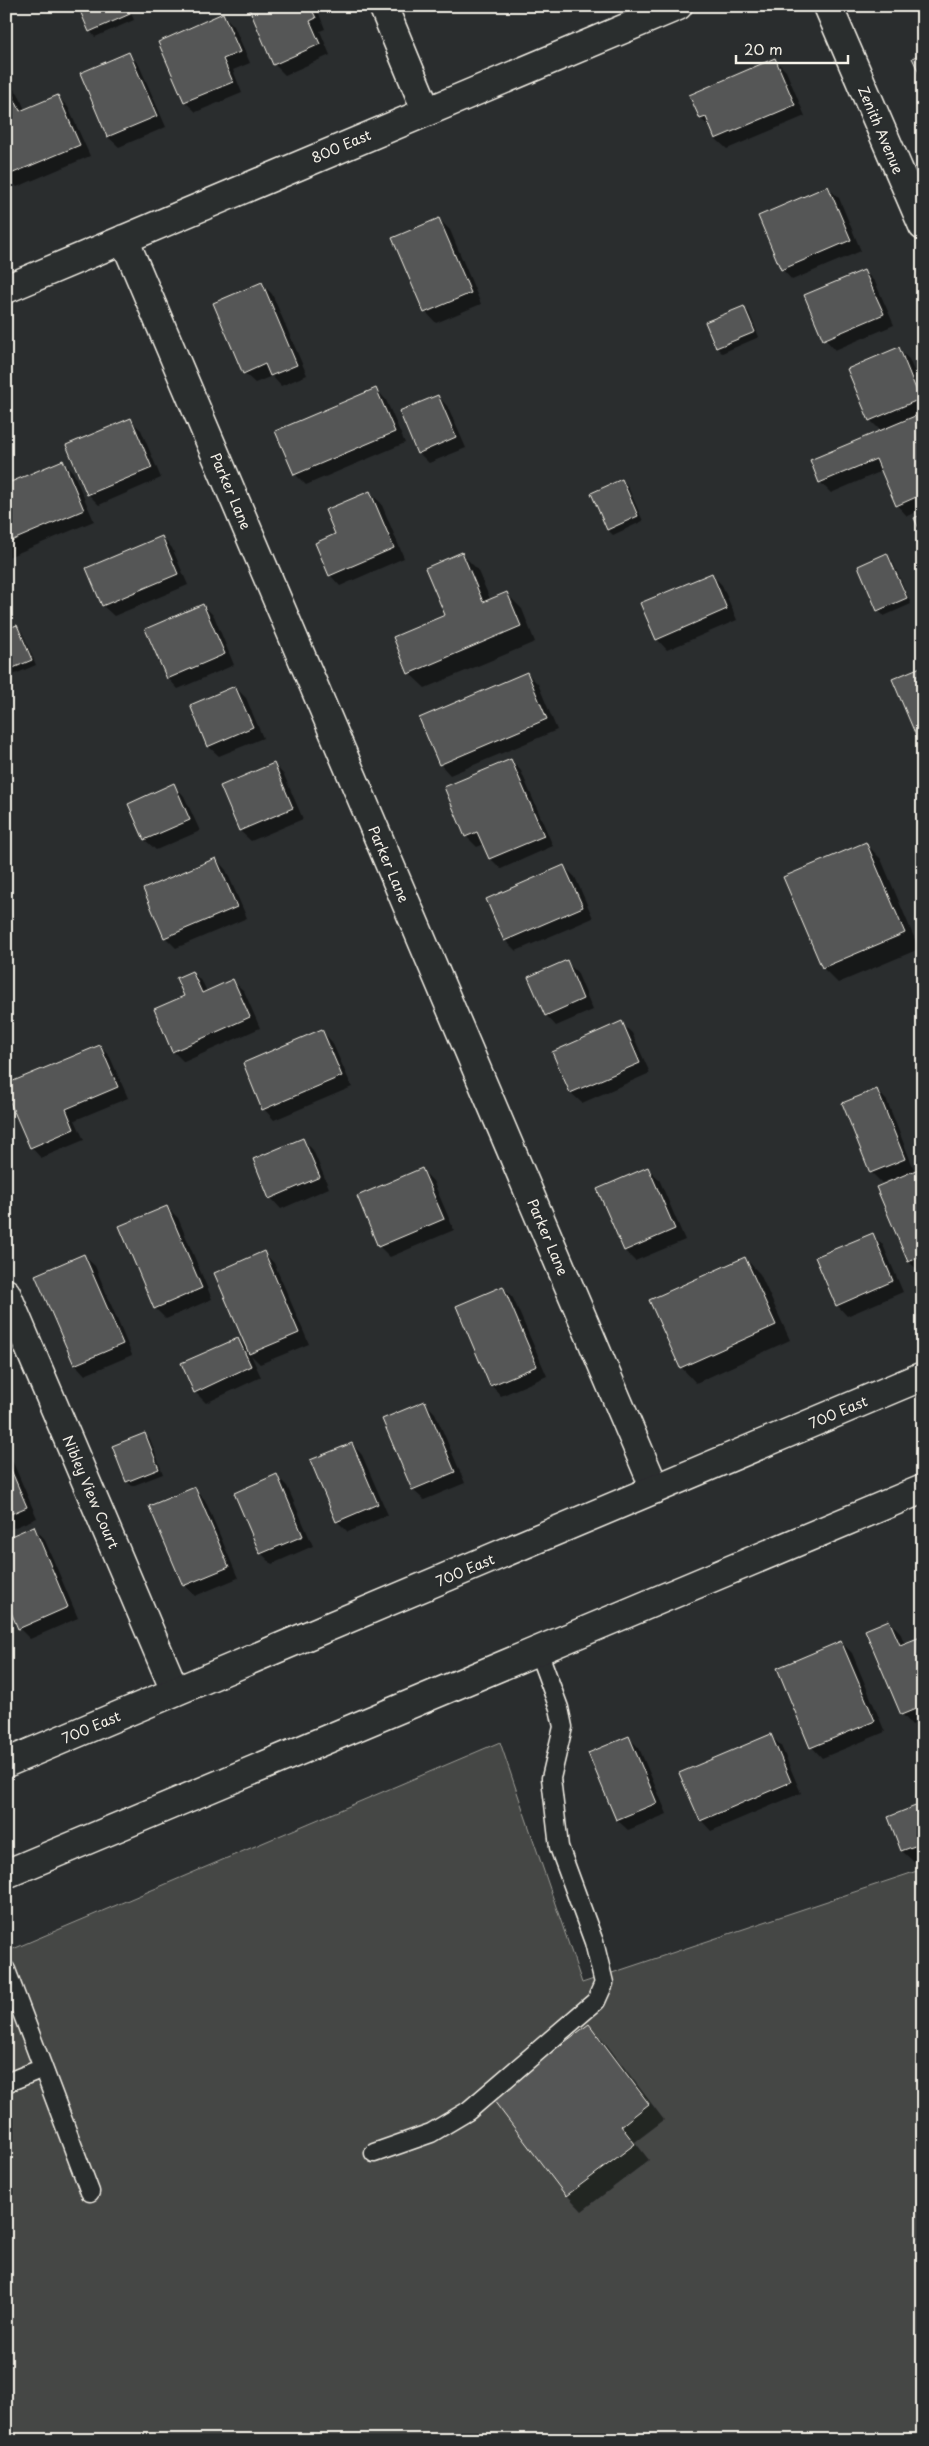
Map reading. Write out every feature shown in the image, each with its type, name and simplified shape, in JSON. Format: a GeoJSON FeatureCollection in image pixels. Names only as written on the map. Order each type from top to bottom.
{"type":"FeatureCollection","features":[{"type":"Feature","properties":{"kind":"street"},"geometry":{"type":"LineString","coordinates":[[382,6],[426,110]]}},
{"type":"Feature","properties":{"kind":"street","name":"800 East"},"geometry":{"type":"LineString","coordinates":[[6,289],[426,110],[678,6]]}},
{"type":"Feature","properties":{"kind":"street","name":"Zenith Avenue"},"geometry":{"type":"LineString","coordinates":[[828,6],[923,226]]}},
{"type":"Feature","properties":{"kind":"street","name":"Parker Lane"},"geometry":{"type":"LineString","coordinates":[[124,239],[655,1489]]}},
{"type":"Feature","properties":{"kind":"street","name":"Nibley View Court"},"geometry":{"type":"LineString","coordinates":[[6,1293],[175,1691]]}},
{"type":"Feature","properties":{"kind":"street","name":"700 East"},"geometry":{"type":"LineString","coordinates":[[6,1762],[923,1376]]}},
{"type":"Feature","properties":{"kind":"street"},"geometry":{"type":"LineString","coordinates":[[6,1874],[923,1489]]}},
{"type":"Feature","properties":{"kind":"lane"},"geometry":{"type":"LineString","coordinates":[[374,2154],[431,2133],[468,2111],[596,2001],[604,1983],[594,1942],[559,1847],[551,1778],[563,1727],[559,1708],[538,1651]]}},
{"type":"Feature","properties":{"kind":"lane"},"geometry":{"type":"LineString","coordinates":[[6,1970],[90,2192]]}},
{"type":"Feature","properties":{"kind":"lane"},"geometry":{"type":"LineString","coordinates":[[6,2083],[43,2068]]}},
{"type":"Feature","properties":{"kind":"shaded area"},"geometry":{"type":"Polygon","coordinates":[[[500,1742],[582,1983],[923,1869],[923,2440],[6,2440],[6,1952],[500,1742]]]}},
{"type":"Feature","properties":{"kind":"building"},"geometry":{"type":"Polygon","coordinates":[[[78,6],[126,6],[130,14],[89,32],[78,6]]]}},
{"type":"Feature","properties":{"kind":"building"},"geometry":{"type":"Polygon","coordinates":[[[248,6],[310,6],[316,18],[310,21],[320,44],[273,65],[248,6]]]}},
{"type":"Feature","properties":{"kind":"building"},"geometry":{"type":"Polygon","coordinates":[[[914,6],[923,6],[923,27],[914,6]]]}},
{"type":"Feature","properties":{"kind":"building"},"geometry":{"type":"Polygon","coordinates":[[[223,13],[240,52],[223,59],[233,82],[184,102],[158,42],[223,13]]]}},
{"type":"Feature","properties":{"kind":"building"},"geometry":{"type":"Polygon","coordinates":[[[129,52],[157,116],[107,137],[80,73],[129,52]]]}},
{"type":"Feature","properties":{"kind":"building"},"geometry":{"type":"Polygon","coordinates":[[[923,53],[923,81],[912,58],[923,53]]]}},
{"type":"Feature","properties":{"kind":"building"},"geometry":{"type":"Polygon","coordinates":[[[775,58],[795,105],[715,139],[706,117],[700,119],[689,95],[775,58]]]}},
{"type":"Feature","properties":{"kind":"building"},"geometry":{"type":"Polygon","coordinates":[[[6,81],[20,111],[58,95],[80,145],[6,176],[6,81]]]}},
{"type":"Feature","properties":{"kind":"building"},"geometry":{"type":"Polygon","coordinates":[[[828,186],[851,240],[781,270],[758,216],[828,186]]]}},
{"type":"Feature","properties":{"kind":"building"},"geometry":{"type":"Polygon","coordinates":[[[439,218],[471,293],[424,313],[392,238],[439,218]]]}},
{"type":"Feature","properties":{"kind":"building"},"geometry":{"type":"Polygon","coordinates":[[[864,270],[884,314],[823,340],[804,295],[864,270]]]}},
{"type":"Feature","properties":{"kind":"building"},"geometry":{"type":"Polygon","coordinates":[[[262,282],[297,365],[270,376],[265,364],[243,374],[213,303],[262,282]]]}},
{"type":"Feature","properties":{"kind":"building"},"geometry":{"type":"Polygon","coordinates":[[[744,306],[755,332],[716,348],[705,322],[744,306]]]}},
{"type":"Feature","properties":{"kind":"building"},"geometry":{"type":"Polygon","coordinates":[[[899,347],[920,399],[869,421],[847,369],[899,347]]]}},
{"type":"Feature","properties":{"kind":"building"},"geometry":{"type":"Polygon","coordinates":[[[376,388],[395,432],[294,475],[275,431],[376,388]]]}},
{"type":"Feature","properties":{"kind":"building"},"geometry":{"type":"Polygon","coordinates":[[[438,395],[456,437],[417,454],[399,411],[438,395]]]}},
{"type":"Feature","properties":{"kind":"building"},"geometry":{"type":"Polygon","coordinates":[[[915,416],[923,433],[923,494],[896,506],[876,459],[819,483],[810,460],[915,416]]]}},
{"type":"Feature","properties":{"kind":"building"},"geometry":{"type":"Polygon","coordinates":[[[131,418],[152,468],[87,495],[66,445],[131,418]]]}},
{"type":"Feature","properties":{"kind":"building"},"geometry":{"type":"Polygon","coordinates":[[[63,460],[84,510],[6,543],[6,484],[63,460]]]}},
{"type":"Feature","properties":{"kind":"building"},"geometry":{"type":"Polygon","coordinates":[[[622,479],[638,516],[607,530],[591,493],[622,479]]]}},
{"type":"Feature","properties":{"kind":"building"},"geometry":{"type":"Polygon","coordinates":[[[370,491],[394,548],[329,576],[315,543],[335,534],[325,510],[370,491]]]}},
{"type":"Feature","properties":{"kind":"building"},"geometry":{"type":"Polygon","coordinates":[[[923,514],[923,537],[914,518],[923,514]]]}},
{"type":"Feature","properties":{"kind":"building"},"geometry":{"type":"Polygon","coordinates":[[[162,536],[178,574],[102,606],[86,568],[162,536]]]}},
{"type":"Feature","properties":{"kind":"building"},"geometry":{"type":"Polygon","coordinates":[[[462,552],[483,602],[507,592],[521,626],[408,674],[393,637],[445,615],[425,568],[462,552]]]}},
{"type":"Feature","properties":{"kind":"building"},"geometry":{"type":"Polygon","coordinates":[[[887,553],[907,598],[877,611],[858,566],[887,553]]]}},
{"type":"Feature","properties":{"kind":"building"},"geometry":{"type":"Polygon","coordinates":[[[712,573],[727,609],[656,640],[640,603],[712,573]]]}},
{"type":"Feature","properties":{"kind":"building"},"geometry":{"type":"Polygon","coordinates":[[[203,604],[225,654],[167,679],[145,629],[203,604]]]}},
{"type":"Feature","properties":{"kind":"building"},"geometry":{"type":"Polygon","coordinates":[[[17,625],[32,660],[6,671],[6,629],[17,625]]]}},
{"type":"Feature","properties":{"kind":"building"},"geometry":{"type":"Polygon","coordinates":[[[923,666],[923,752],[892,679],[923,666]]]}},
{"type":"Feature","properties":{"kind":"building"},"geometry":{"type":"Polygon","coordinates":[[[527,672],[547,719],[439,765],[419,718],[527,672]]]}},
{"type":"Feature","properties":{"kind":"building"},"geometry":{"type":"Polygon","coordinates":[[[235,686],[253,727],[207,747],[190,705],[235,686]]]}},
{"type":"Feature","properties":{"kind":"building"},"geometry":{"type":"Polygon","coordinates":[[[511,759],[544,836],[489,859],[477,832],[465,837],[444,787],[511,759]]]}},
{"type":"Feature","properties":{"kind":"building"},"geometry":{"type":"Polygon","coordinates":[[[274,763],[293,808],[239,831],[220,786],[274,763]]]}},
{"type":"Feature","properties":{"kind":"building"},"geometry":{"type":"Polygon","coordinates":[[[174,783],[190,820],[144,840],[128,804],[174,783]]]}},
{"type":"Feature","properties":{"kind":"building"},"geometry":{"type":"Polygon","coordinates":[[[866,842],[905,933],[822,968],[783,877],[866,842]]]}},
{"type":"Feature","properties":{"kind":"building"},"geometry":{"type":"Polygon","coordinates":[[[216,858],[237,907],[164,938],[143,889],[216,858]]]}},
{"type":"Feature","properties":{"kind":"building"},"geometry":{"type":"Polygon","coordinates":[[[564,865],[583,907],[504,941],[486,899],[564,865]]]}},
{"type":"Feature","properties":{"kind":"building"},"geometry":{"type":"Polygon","coordinates":[[[567,960],[583,999],[545,1016],[528,977],[567,960]]]}},
{"type":"Feature","properties":{"kind":"building"},"geometry":{"type":"Polygon","coordinates":[[[192,971],[202,993],[233,979],[250,1017],[172,1052],[154,1009],[184,996],[176,978],[192,971]]]}},
{"type":"Feature","properties":{"kind":"building"},"geometry":{"type":"Polygon","coordinates":[[[622,1021],[640,1063],[570,1093],[552,1052],[622,1021]]]}},
{"type":"Feature","properties":{"kind":"building"},"geometry":{"type":"Polygon","coordinates":[[[322,1029],[342,1076],[262,1110],[243,1063],[322,1029]]]}},
{"type":"Feature","properties":{"kind":"building"},"geometry":{"type":"Polygon","coordinates":[[[100,1045],[118,1087],[66,1109],[74,1129],[30,1148],[6,1093],[6,1084],[100,1045]]]}},
{"type":"Feature","properties":{"kind":"building"},"geometry":{"type":"Polygon","coordinates":[[[877,1089],[905,1159],[870,1173],[842,1103],[877,1089]]]}},
{"type":"Feature","properties":{"kind":"building"},"geometry":{"type":"Polygon","coordinates":[[[303,1138],[320,1177],[269,1199],[253,1159],[303,1138]]]}},
{"type":"Feature","properties":{"kind":"building"},"geometry":{"type":"Polygon","coordinates":[[[648,1167],[675,1229],[624,1251],[597,1189],[648,1167]]]}},
{"type":"Feature","properties":{"kind":"building"},"geometry":{"type":"Polygon","coordinates":[[[923,1167],[923,1256],[908,1262],[876,1187],[923,1167]]]}},
{"type":"Feature","properties":{"kind":"building"},"geometry":{"type":"Polygon","coordinates":[[[422,1168],[444,1219],[378,1247],[357,1196],[422,1168]]]}},
{"type":"Feature","properties":{"kind":"building"},"geometry":{"type":"Polygon","coordinates":[[[167,1206],[202,1288],[154,1309],[119,1226],[167,1206]]]}},
{"type":"Feature","properties":{"kind":"building"},"geometry":{"type":"Polygon","coordinates":[[[873,1233],[893,1281],[836,1306],[815,1257],[873,1233]]]}},
{"type":"Feature","properties":{"kind":"building"},"geometry":{"type":"Polygon","coordinates":[[[264,1251],[299,1333],[249,1354],[214,1273],[264,1251]]]}},
{"type":"Feature","properties":{"kind":"building"},"geometry":{"type":"Polygon","coordinates":[[[84,1254],[123,1344],[74,1365],[35,1275],[84,1254]]]}},
{"type":"Feature","properties":{"kind":"building"},"geometry":{"type":"Polygon","coordinates":[[[745,1257],[776,1325],[680,1368],[649,1300],[745,1257]]]}},
{"type":"Feature","properties":{"kind":"building"},"geometry":{"type":"Polygon","coordinates":[[[503,1286],[537,1366],[490,1386],[456,1306],[503,1286]]]}},
{"type":"Feature","properties":{"kind":"building"},"geometry":{"type":"Polygon","coordinates":[[[238,1338],[251,1366],[194,1393],[181,1363],[238,1338]]]}},
{"type":"Feature","properties":{"kind":"building"},"geometry":{"type":"Polygon","coordinates":[[[425,1401],[455,1472],[412,1490],[382,1419],[425,1401]]]}},
{"type":"Feature","properties":{"kind":"building"},"geometry":{"type":"Polygon","coordinates":[[[145,1433],[159,1469],[126,1482],[112,1446],[145,1433]]]}},
{"type":"Feature","properties":{"kind":"building"},"geometry":{"type":"Polygon","coordinates":[[[352,1443],[378,1504],[336,1522],[310,1460],[352,1443]]]}},
{"type":"Feature","properties":{"kind":"building"},"geometry":{"type":"Polygon","coordinates":[[[6,1458],[27,1507],[6,1516],[6,1458]]]}},
{"type":"Feature","properties":{"kind":"building"},"geometry":{"type":"Polygon","coordinates":[[[277,1474],[303,1536],[260,1554],[234,1493],[277,1474]]]}},
{"type":"Feature","properties":{"kind":"building"},"geometry":{"type":"Polygon","coordinates":[[[195,1487],[229,1567],[183,1586],[149,1506],[195,1487]]]}},
{"type":"Feature","properties":{"kind":"building"},"geometry":{"type":"Polygon","coordinates":[[[34,1526],[68,1607],[18,1629],[6,1600],[6,1538],[34,1526]]]}},
{"type":"Feature","properties":{"kind":"building"},"geometry":{"type":"Polygon","coordinates":[[[889,1620],[900,1645],[923,1636],[923,1706],[901,1715],[865,1630],[889,1620]]]}},
{"type":"Feature","properties":{"kind":"building"},"geometry":{"type":"Polygon","coordinates":[[[841,1641],[875,1721],[810,1748],[777,1668],[841,1641]]]}},
{"type":"Feature","properties":{"kind":"building"},"geometry":{"type":"Polygon","coordinates":[[[771,1734],[791,1782],[700,1821],[679,1773],[771,1734]]]}},
{"type":"Feature","properties":{"kind":"building"},"geometry":{"type":"Polygon","coordinates":[[[629,1736],[657,1803],[616,1820],[588,1753],[629,1736]]]}},
{"type":"Feature","properties":{"kind":"building"},"geometry":{"type":"Polygon","coordinates":[[[923,1803],[923,1843],[901,1851],[888,1817],[923,1803]]]}},
{"type":"Feature","properties":{"kind":"building"},"geometry":{"type":"Polygon","coordinates":[[[589,2024],[649,2104],[621,2126],[635,2144],[566,2196],[491,2097],[589,2024]]]}}]}
